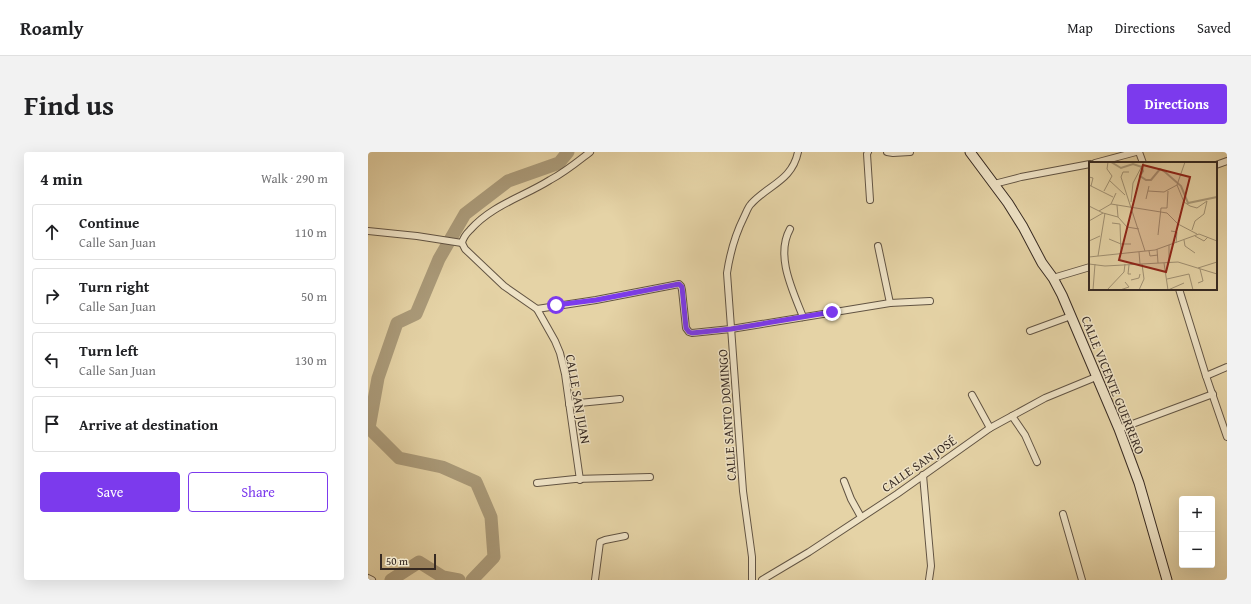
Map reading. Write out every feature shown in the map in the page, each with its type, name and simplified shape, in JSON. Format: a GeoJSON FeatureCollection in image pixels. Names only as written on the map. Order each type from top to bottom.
{"type":"FeatureCollection","features":[{"type":"Feature","properties":{"kind":"street"},"geometry":{"type":"LineString","coordinates":[[462,243],[467,233],[475,223],[487,213],[502,204],[549,182],[569,169],[590,152]]}},
{"type":"Feature","properties":{"kind":"street","name":"CALLE SANTO DOMINGO"},"geometry":{"type":"LineString","coordinates":[[752,580],[752,558],[743,491],[727,273],[733,242],[751,204],[789,172],[798,152]]}},
{"type":"Feature","properties":{"kind":"street"},"geometry":{"type":"LineString","coordinates":[[868,152],[867,171],[870,200]]}},
{"type":"Feature","properties":{"kind":"street"},"geometry":{"type":"LineString","coordinates":[[887,152],[910,152]]}},
{"type":"Feature","properties":{"kind":"street","name":"CALLE VICENTE GUERRERO"},"geometry":{"type":"LineString","coordinates":[[970,152],[1020,221],[1042,263],[1053,278],[1071,316],[1119,429],[1139,483],[1167,580]]}},
{"type":"Feature","properties":{"kind":"street"},"geometry":{"type":"LineString","coordinates":[[1099,162],[1138,152],[1143,162]]}},
{"type":"Feature","properties":{"kind":"street"},"geometry":{"type":"LineString","coordinates":[[1217,165],[1227,161]]}},
{"type":"Feature","properties":{"kind":"street"},"geometry":{"type":"LineString","coordinates":[[994,184],[1021,177],[1089,164]]}},
{"type":"Feature","properties":{"kind":"street"},"geometry":{"type":"LineString","coordinates":[[790,229],[784,252],[788,276],[803,318]]}},
{"type":"Feature","properties":{"kind":"street"},"geometry":{"type":"LineString","coordinates":[[368,231],[417,236],[462,243]]}},
{"type":"Feature","properties":{"kind":"street"},"geometry":{"type":"LineString","coordinates":[[462,243],[465,249],[504,286],[537,309],[596,300],[679,284],[682,287],[685,325],[689,332],[692,333],[731,329],[890,303],[930,301]]}},
{"type":"Feature","properties":{"kind":"street"},"geometry":{"type":"LineString","coordinates":[[878,246],[890,303]]}},
{"type":"Feature","properties":{"kind":"street"},"geometry":{"type":"LineString","coordinates":[[1053,278],[1089,267]]}},
{"type":"Feature","properties":{"kind":"street"},"geometry":{"type":"LineString","coordinates":[[1179,290],[1227,437]]}},
{"type":"Feature","properties":{"kind":"street","name":"CALLE SAN JUAN"},"geometry":{"type":"LineString","coordinates":[[537,309],[560,354],[565,374],[580,480]]}},
{"type":"Feature","properties":{"kind":"street"},"geometry":{"type":"LineString","coordinates":[[1030,331],[1071,316]]}},
{"type":"Feature","properties":{"kind":"street"},"geometry":{"type":"LineString","coordinates":[[1206,376],[1227,367]]}},
{"type":"Feature","properties":{"kind":"street","name":"CALLE SAN JOSÉ"},"geometry":{"type":"LineString","coordinates":[[762,580],[809,552],[990,428],[1045,398],[1096,377]]}},
{"type":"Feature","properties":{"kind":"street"},"geometry":{"type":"LineString","coordinates":[[1119,429],[1213,394]]}},
{"type":"Feature","properties":{"kind":"street"},"geometry":{"type":"LineString","coordinates":[[972,395],[990,428]]}},
{"type":"Feature","properties":{"kind":"street"},"geometry":{"type":"LineString","coordinates":[[569,404],[620,399]]}},
{"type":"Feature","properties":{"kind":"street"},"geometry":{"type":"LineString","coordinates":[[1012,416],[1025,435],[1037,462]]}},
{"type":"Feature","properties":{"kind":"street"},"geometry":{"type":"LineString","coordinates":[[923,475],[931,566],[929,580]]}},
{"type":"Feature","properties":{"kind":"street"},"geometry":{"type":"LineString","coordinates":[[537,483],[564,480],[650,477]]}},
{"type":"Feature","properties":{"kind":"street"},"geometry":{"type":"LineString","coordinates":[[844,481],[851,499],[861,517]]}},
{"type":"Feature","properties":{"kind":"street"},"geometry":{"type":"LineString","coordinates":[[1063,514],[1082,580]]}},
{"type":"Feature","properties":{"kind":"street"},"geometry":{"type":"LineString","coordinates":[[595,580],[600,542],[625,536]]}},
{"type":"Feature","properties":{"kind":"street"},"geometry":{"type":"LineString","coordinates":[[368,578],[372,580]]}},
{"type":"Feature","properties":{"kind":"waterway"},"geometry":{"type":"LineString","coordinates":[[472,580],[494,557],[491,517],[476,482],[442,467],[399,458],[369,428],[378,378],[397,323],[416,314],[439,259],[465,214],[508,181],[559,163],[568,152]]}},
{"type":"Feature","properties":{"kind":"waterway"},"geometry":{"type":"LineString","coordinates":[[391,580],[419,562],[443,577],[459,580]]}},
{"type":"Feature","properties":{"kind":"route"},"geometry":{"type":"LineString","coordinates":[[556,305],[596,300],[679,284],[682,287],[686,328],[687,331],[692,333],[731,329],[832,312]]}}]}
